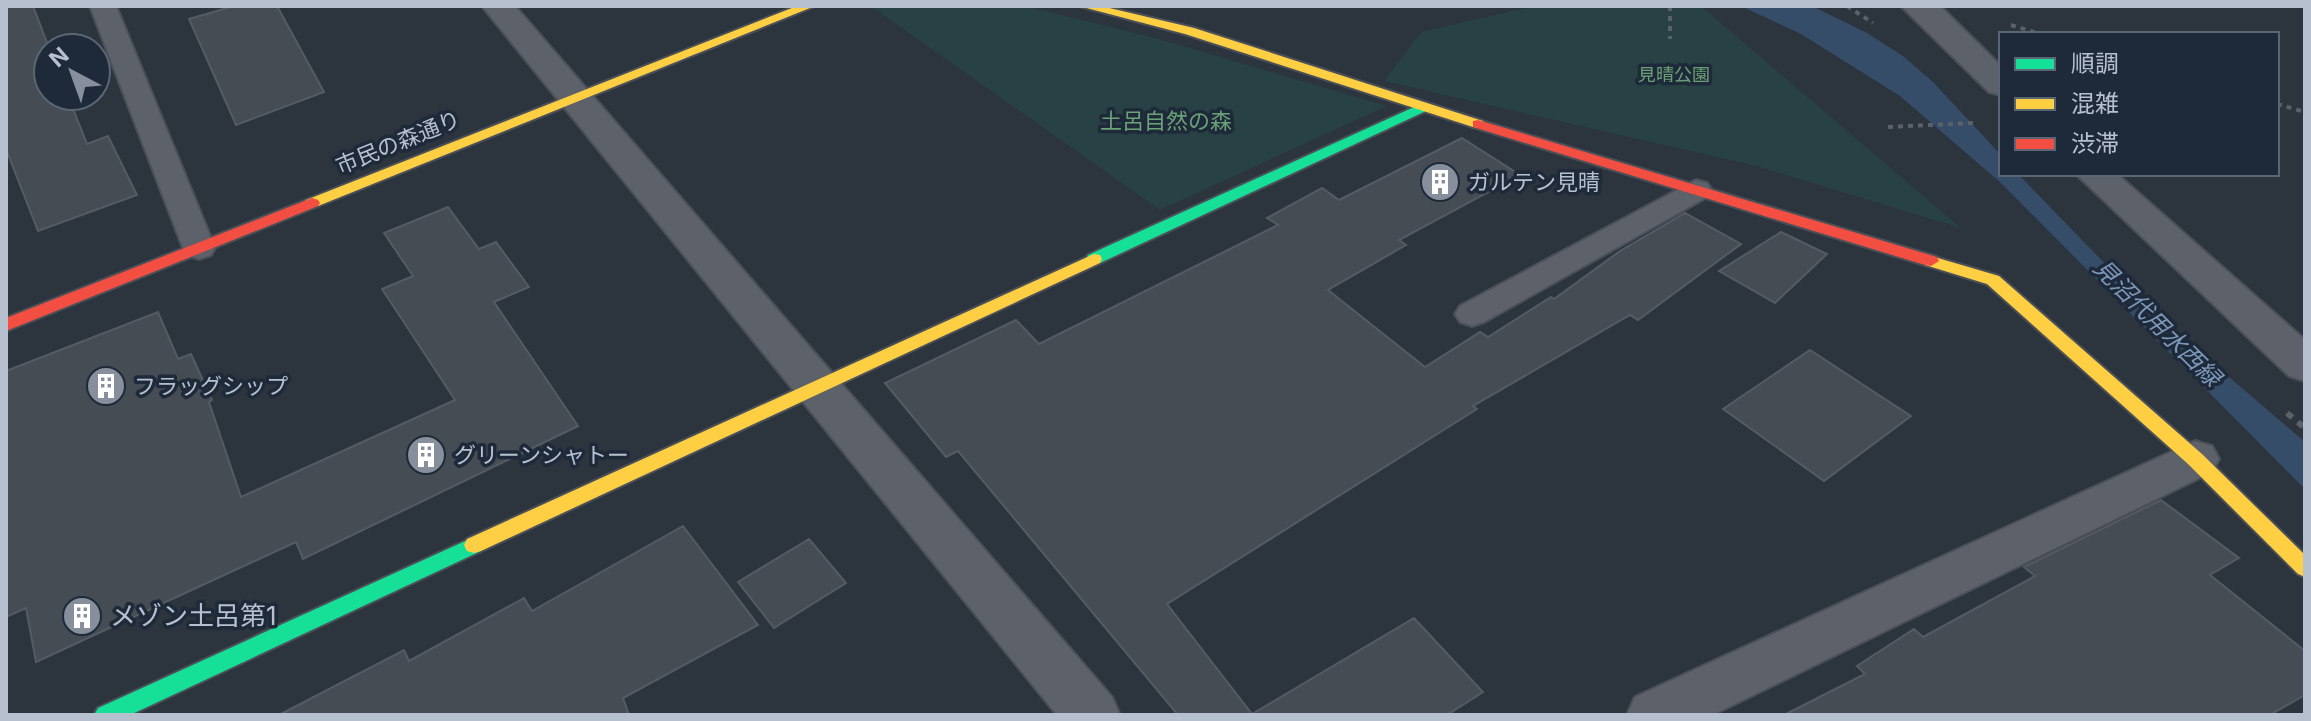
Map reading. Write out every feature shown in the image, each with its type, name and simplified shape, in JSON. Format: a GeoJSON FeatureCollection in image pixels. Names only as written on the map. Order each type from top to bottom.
{"type":"FeatureCollection","features":[{"type":"Feature","properties":{"kind":"street"},"geometry":{"type":"LineString","coordinates":[[498,6],[1092,715]]}},
{"type":"Feature","properties":{"kind":"street","name":"市民の森通り"},"geometry":{"type":"LineString","coordinates":[[6,325],[575,96],[809,6]]}},
{"type":"Feature","properties":{"kind":"street"},"geometry":{"type":"LineString","coordinates":[[1085,6],[1189,31],[1423,107],[1993,280],[2195,459],[2305,568]]}},
{"type":"Feature","properties":{"kind":"street"},"geometry":{"type":"LineString","coordinates":[[1917,6],[1926,10],[1999,83]]}},
{"type":"Feature","properties":{"kind":"street"},"geometry":{"type":"LineString","coordinates":[[106,715],[1423,107]]}},
{"type":"Feature","properties":{"kind":"street"},"geometry":{"type":"LineString","coordinates":[[2097,176],[2305,365]]}},
{"type":"Feature","properties":{"kind":"street"},"geometry":{"type":"LineString","coordinates":[[1655,715],[2195,459]]}},
{"type":"Feature","properties":{"kind":"lane"},"geometry":{"type":"LineString","coordinates":[[103,6],[199,248]]}},
{"type":"Feature","properties":{"kind":"lane"},"geometry":{"type":"LineString","coordinates":[[1472,314],[1696,190]]}},
{"type":"Feature","properties":{"kind":"path"},"geometry":{"type":"LineString","coordinates":[[1670,6],[1670,39]]}},
{"type":"Feature","properties":{"kind":"path"},"geometry":{"type":"LineString","coordinates":[[2279,105],[2305,112]]}},
{"type":"Feature","properties":{"kind":"path"},"geometry":{"type":"LineString","coordinates":[[1888,127],[1975,123]]}},
{"type":"Feature","properties":{"kind":"green space","name":"土呂自然の森"},"geometry":{"type":"Polygon","coordinates":[[[1025,6],[1159,39],[1387,106],[1160,210],[872,7],[1025,6]]]}},
{"type":"Feature","properties":{"kind":"green space","name":"見晴公園"},"geometry":{"type":"Polygon","coordinates":[[[1533,6],[1701,6],[1961,228],[1756,166],[1384,81],[1421,32],[1533,6]]]}},
{"type":"Feature","properties":{"kind":"water","name":"見沼代用水西緑"},"geometry":{"type":"Polygon","coordinates":[[[1741,6],[1812,6],[1867,33],[1903,56],[1933,82],[1999,153],[1999,176],[2020,176],[2146,306],[2305,442],[2305,489],[2001,183],[1900,96],[1801,34],[1741,6]]]}},
{"type":"Feature","properties":{"kind":"building"},"geometry":{"type":"Polygon","coordinates":[[[6,6],[33,6],[43,32],[32,32],[32,112],[74,112],[87,144],[108,136],[137,195],[38,231],[6,149],[6,6]]]}},
{"type":"Feature","properties":{"kind":"building"},"geometry":{"type":"Polygon","coordinates":[[[234,6],[277,6],[324,92],[236,125],[189,19],[234,6]]]}},
{"type":"Feature","properties":{"kind":"building"},"geometry":{"type":"Polygon","coordinates":[[[1462,138],[1520,175],[1399,240],[1406,245],[1328,290],[1425,367],[1480,332],[1488,337],[1551,297],[1554,299],[1620,251],[1685,213],[1741,244],[1638,320],[1630,315],[1473,406],[1477,409],[1167,604],[1252,714],[1414,618],[1483,692],[1447,715],[1178,715],[958,451],[946,457],[885,383],[1016,320],[1039,344],[1278,225],[1267,218],[1322,188],[1339,200],[1462,138]]]}},
{"type":"Feature","properties":{"kind":"building"},"geometry":{"type":"Polygon","coordinates":[[[448,207],[479,249],[496,242],[529,287],[494,302],[578,426],[303,559],[296,542],[36,662],[26,608],[6,617],[6,371],[158,312],[178,359],[191,354],[212,400],[209,402],[241,497],[455,400],[382,289],[413,276],[384,233],[448,207]]]}},
{"type":"Feature","properties":{"kind":"building"},"geometry":{"type":"Polygon","coordinates":[[[1781,232],[1827,254],[1775,303],[1719,271],[1781,232]]]}},
{"type":"Feature","properties":{"kind":"building"},"geometry":{"type":"Polygon","coordinates":[[[1810,350],[1911,416],[1824,481],[1723,409],[1810,350]]]}},
{"type":"Feature","properties":{"kind":"building"},"geometry":{"type":"Polygon","coordinates":[[[2161,500],[2239,558],[2210,575],[2305,651],[2305,695],[2270,715],[1784,715],[1865,674],[1857,666],[1914,629],[1923,637],[2035,576],[2024,567],[2161,500]]]}},
{"type":"Feature","properties":{"kind":"building"},"geometry":{"type":"Polygon","coordinates":[[[683,526],[758,625],[623,698],[629,715],[279,715],[404,650],[409,661],[524,598],[532,611],[683,526]]]}},
{"type":"Feature","properties":{"kind":"building"},"geometry":{"type":"Polygon","coordinates":[[[809,539],[846,583],[774,628],[738,582],[809,539]]]}},
{"type":"Feature","properties":{"kind":"traffic: fast"},"geometry":{"type":"LineString","coordinates":[[1094,259],[1423,107]]}},
{"type":"Feature","properties":{"kind":"traffic: fast"},"geometry":{"type":"LineString","coordinates":[[106,715],[474,545]]}},
{"type":"Feature","properties":{"kind":"traffic: slow"},"geometry":{"type":"LineString","coordinates":[[312,203],[809,6]]}},
{"type":"Feature","properties":{"kind":"traffic: slow"},"geometry":{"type":"LineString","coordinates":[[1085,6],[1189,31],[1478,124]]}},
{"type":"Feature","properties":{"kind":"traffic: slow"},"geometry":{"type":"LineString","coordinates":[[474,545],[1094,259]]}},
{"type":"Feature","properties":{"kind":"traffic: slow"},"geometry":{"type":"LineString","coordinates":[[1931,261],[1993,280],[2195,459],[2305,568]]}},
{"type":"Feature","properties":{"kind":"traffic: jam"},"geometry":{"type":"LineString","coordinates":[[1478,124],[1931,261]]}},
{"type":"Feature","properties":{"kind":"traffic: jam"},"geometry":{"type":"LineString","coordinates":[[6,325],[312,203]]}},
{"type":"Feature","properties":{"kind":"place","name":"ガルテン見晴"},"geometry":{"type":"Point","coordinates":[1440,182]}},
{"type":"Feature","properties":{"kind":"place","name":"フラッグシップ"},"geometry":{"type":"Point","coordinates":[106,386]}},
{"type":"Feature","properties":{"kind":"place","name":"グリーンシャトー"},"geometry":{"type":"Point","coordinates":[426,455]}},
{"type":"Feature","properties":{"kind":"place","name":"メゾン土呂第1"},"geometry":{"type":"Point","coordinates":[82,616]}}]}
